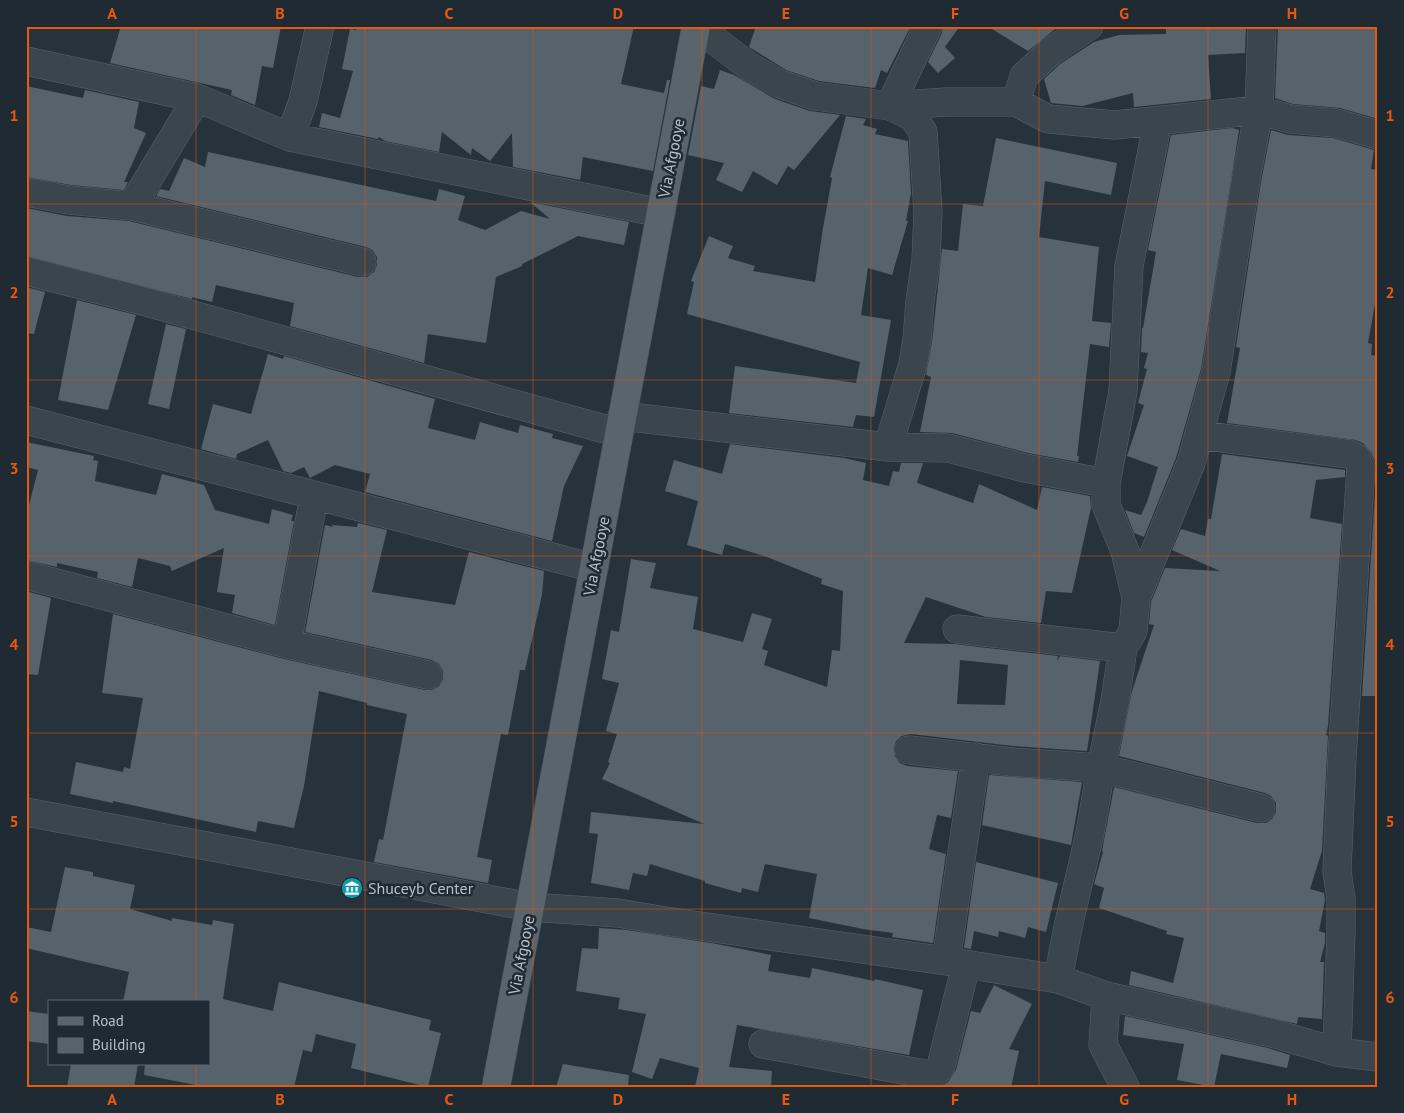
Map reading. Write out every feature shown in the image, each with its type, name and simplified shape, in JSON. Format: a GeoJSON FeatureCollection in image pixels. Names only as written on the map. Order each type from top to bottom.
{"type":"FeatureCollection","features":[{"type":"Feature","properties":{"kind":"main road","name":"Via Afgooye"},"geometry":{"type":"LineString","coordinates":[[496,1087],[696,26]]}},
{"type":"Feature","properties":{"kind":"street"},"geometry":{"type":"LineString","coordinates":[[290,137],[304,101],[320,26]]}},
{"type":"Feature","properties":{"kind":"street"},"geometry":{"type":"LineString","coordinates":[[696,26],[750,68],[780,84],[815,96],[890,106],[945,102],[1016,102],[1048,119],[1115,125],[1259,110],[1290,118],[1336,123],[1378,135]]}},
{"type":"Feature","properties":{"kind":"street"},"geometry":{"type":"LineString","coordinates":[[890,106],[928,26]]}},
{"type":"Feature","properties":{"kind":"street"},"geometry":{"type":"LineString","coordinates":[[1016,102],[1024,76],[1050,52],[1090,26]]}},
{"type":"Feature","properties":{"kind":"street"},"geometry":{"type":"LineString","coordinates":[[1058,980],[1090,832],[1115,701],[1122,648],[1133,631],[1136,598],[1191,463],[1216,372],[1246,179],[1259,110],[1262,26]]}},
{"type":"Feature","properties":{"kind":"street"},"geometry":{"type":"LineString","coordinates":[[26,61],[197,98],[290,137],[660,213]]}},
{"type":"Feature","properties":{"kind":"street"},"geometry":{"type":"LineString","coordinates":[[132,206],[197,98]]}},
{"type":"Feature","properties":{"kind":"street"},"geometry":{"type":"LineString","coordinates":[[888,448],[913,364],[926,260],[928,212],[923,132],[913,117],[890,106]]}},
{"type":"Feature","properties":{"kind":"street"},"geometry":{"type":"LineString","coordinates":[[1136,598],[1125,552],[1106,505],[1106,483],[1123,391],[1129,266],[1158,121]]}},
{"type":"Feature","properties":{"kind":"street"},"geometry":{"type":"LineString","coordinates":[[26,192],[70,200],[132,206],[362,262]]}},
{"type":"Feature","properties":{"kind":"street"},"geometry":{"type":"LineString","coordinates":[[26,271],[621,424],[888,448],[948,448],[1025,468],[1106,483]]}},
{"type":"Feature","properties":{"kind":"street"},"geometry":{"type":"LineString","coordinates":[[26,420],[594,568]]}},
{"type":"Feature","properties":{"kind":"street"},"geometry":{"type":"LineString","coordinates":[[1199,435],[1349,454],[1357,458],[1361,467],[1342,757],[1337,871],[1341,899],[1337,1052]]}},
{"type":"Feature","properties":{"kind":"street"},"geometry":{"type":"LineString","coordinates":[[287,644],[314,496]]}},
{"type":"Feature","properties":{"kind":"street"},"geometry":{"type":"LineString","coordinates":[[26,574],[287,644],[428,675]]}},
{"type":"Feature","properties":{"kind":"street"},"geometry":{"type":"LineString","coordinates":[[957,629],[1122,648]]}},
{"type":"Feature","properties":{"kind":"street"},"geometry":{"type":"LineString","coordinates":[[909,750],[1012,762],[1101,768],[1261,808]]}},
{"type":"Feature","properties":{"kind":"street"},"geometry":{"type":"LineString","coordinates":[[763,1044],[930,1075],[941,1066],[956,963],[976,757]]}},
{"type":"Feature","properties":{"kind":"street"},"geometry":{"type":"LineString","coordinates":[[26,812],[530,907],[618,913],[1058,980],[1106,996],[1272,1033],[1337,1052],[1378,1057]]}},
{"type":"Feature","properties":{"kind":"street"},"geometry":{"type":"LineString","coordinates":[[1106,996],[1103,1045],[1125,1087]]}},
{"type":"Feature","properties":{"kind":"building"},"geometry":{"type":"Polygon","coordinates":[[[121,26],[281,26],[273,68],[262,66],[255,105],[231,95],[232,90],[110,63],[121,26]]]}},
{"type":"Feature","properties":{"kind":"building"},"geometry":{"type":"Polygon","coordinates":[[[357,26],[634,26],[621,84],[664,93],[667,80],[670,80],[653,171],[583,157],[580,180],[513,167],[512,133],[490,161],[472,148],[471,155],[442,132],[439,152],[385,141],[379,137],[378,139],[319,127],[322,113],[340,118],[353,71],[342,69],[350,29],[356,30],[357,26]]]}},
{"type":"Feature","properties":{"kind":"building"},"geometry":{"type":"Polygon","coordinates":[[[756,26],[911,26],[887,73],[881,70],[875,88],[819,81],[786,70],[749,47],[756,26]]]}},
{"type":"Feature","properties":{"kind":"building"},"geometry":{"type":"Polygon","coordinates":[[[943,26],[960,26],[945,47],[955,58],[938,73],[928,62],[942,33],[943,26]]]}},
{"type":"Feature","properties":{"kind":"building"},"geometry":{"type":"Polygon","coordinates":[[[987,26],[1059,26],[1028,51],[987,26]]]}},
{"type":"Feature","properties":{"kind":"building"},"geometry":{"type":"Polygon","coordinates":[[[1166,26],[1246,26],[1245,53],[1208,55],[1211,99],[1134,107],[1133,93],[1082,106],[1051,103],[1044,79],[1060,64],[1094,42],[1119,35],[1166,34],[1166,26]]]}},
{"type":"Feature","properties":{"kind":"building"},"geometry":{"type":"Polygon","coordinates":[[[1278,26],[1378,26],[1378,119],[1340,108],[1293,104],[1275,98],[1278,26]]]}},
{"type":"Feature","properties":{"kind":"building"},"geometry":{"type":"Polygon","coordinates":[[[720,70],[734,75],[775,99],[810,111],[840,115],[794,170],[788,166],[777,185],[753,171],[742,192],[716,180],[724,163],[688,155],[701,86],[714,89],[720,70]]]}},
{"type":"Feature","properties":{"kind":"building"},"geometry":{"type":"Polygon","coordinates":[[[26,86],[83,98],[85,90],[139,102],[134,128],[146,133],[124,182],[128,182],[124,190],[71,185],[26,177],[26,86]]]}},
{"type":"Feature","properties":{"kind":"building"},"geometry":{"type":"Polygon","coordinates":[[[846,116],[866,119],[863,125],[877,129],[875,134],[908,141],[911,193],[906,221],[908,221],[892,275],[868,268],[861,315],[891,320],[874,417],[856,415],[853,427],[729,413],[735,366],[856,383],[860,362],[687,314],[694,282],[691,281],[709,236],[733,246],[728,258],[755,266],[753,271],[815,282],[832,178],[830,177],[846,116]]]}},
{"type":"Feature","properties":{"kind":"building"},"geometry":{"type":"Polygon","coordinates":[[[1232,128],[1239,130],[1201,369],[1176,458],[1144,537],[1134,533],[1125,510],[1141,515],[1158,467],[1127,456],[1144,405],[1138,403],[1147,369],[1144,368],[1148,353],[1141,352],[1142,328],[1156,252],[1148,250],[1171,135],[1232,128]]]}},
{"type":"Feature","properties":{"kind":"building"},"geometry":{"type":"Polygon","coordinates":[[[1271,130],[1288,135],[1333,138],[1374,150],[1371,169],[1378,170],[1378,287],[1368,343],[1372,344],[1371,355],[1378,356],[1378,473],[1376,473],[1375,461],[1371,452],[1364,444],[1356,440],[1227,423],[1240,348],[1236,347],[1261,182],[1271,130]]]}},
{"type":"Feature","properties":{"kind":"building"},"geometry":{"type":"Polygon","coordinates":[[[996,138],[1117,163],[1111,195],[1045,181],[1039,237],[1099,247],[1092,321],[1111,323],[1109,347],[1090,344],[1077,456],[1079,456],[1078,462],[1028,453],[952,433],[920,432],[931,377],[926,375],[932,342],[942,249],[958,251],[963,204],[983,206],[996,138]]]}},
{"type":"Feature","properties":{"kind":"building"},"geometry":{"type":"Polygon","coordinates":[[[208,152],[436,201],[439,189],[465,196],[458,220],[485,230],[521,211],[550,219],[530,202],[629,222],[624,245],[578,236],[522,264],[522,266],[496,277],[486,343],[428,334],[424,363],[290,326],[294,303],[216,285],[212,302],[192,297],[192,299],[26,256],[26,208],[67,216],[129,221],[358,277],[367,277],[374,272],[377,265],[377,257],[372,250],[366,247],[156,196],[160,189],[169,191],[184,158],[205,167],[208,152]]]}},
{"type":"Feature","properties":{"kind":"building"},"geometry":{"type":"Polygon","coordinates":[[[26,287],[45,292],[34,334],[26,333],[26,287]]]}},
{"type":"Feature","properties":{"kind":"building"},"geometry":{"type":"Polygon","coordinates":[[[77,300],[136,315],[108,410],[58,400],[77,300]]]}},
{"type":"Feature","properties":{"kind":"building"},"geometry":{"type":"Polygon","coordinates":[[[166,324],[186,329],[169,409],[148,404],[166,324]]]}},
{"type":"Feature","properties":{"kind":"building"},"geometry":{"type":"Polygon","coordinates":[[[268,354],[283,359],[284,356],[435,399],[428,428],[475,440],[480,422],[518,433],[520,425],[553,434],[552,438],[583,446],[564,486],[552,541],[365,492],[370,474],[335,465],[310,478],[304,467],[291,473],[283,471],[268,440],[237,454],[236,459],[201,449],[213,404],[251,414],[268,354]]]}},
{"type":"Feature","properties":{"kind":"building"},"geometry":{"type":"Polygon","coordinates":[[[26,442],[94,456],[93,460],[98,461],[95,481],[156,495],[162,474],[204,485],[215,510],[269,524],[272,509],[293,515],[291,521],[294,521],[275,625],[232,613],[235,595],[217,592],[224,548],[172,571],[170,566],[138,558],[132,587],[97,578],[98,572],[57,563],[57,567],[26,560],[26,517],[38,470],[26,467],[26,442]]]}},
{"type":"Feature","properties":{"kind":"building"},"geometry":{"type":"Polygon","coordinates":[[[730,444],[844,458],[866,463],[863,480],[889,486],[893,471],[899,472],[901,463],[923,463],[917,483],[973,503],[979,484],[1037,510],[1042,487],[1090,496],[1091,508],[1072,593],[1046,591],[1041,623],[986,617],[926,597],[904,643],[954,644],[1058,656],[1057,661],[1060,656],[1100,661],[1087,751],[1013,746],[911,734],[902,736],[896,741],[894,748],[895,756],[900,763],[907,766],[958,771],[951,818],[937,815],[929,849],[946,854],[933,943],[892,937],[893,933],[809,918],[817,874],[765,864],[758,892],[742,888],[741,893],[650,864],[647,876],[633,873],[629,890],[591,883],[598,834],[589,833],[591,812],[704,824],[602,779],[610,763],[608,762],[617,734],[606,731],[619,683],[602,679],[611,630],[619,632],[631,559],[656,563],[650,588],[698,597],[693,629],[743,642],[752,613],[772,619],[762,649],[768,651],[764,665],[827,687],[832,650],[840,651],[843,591],[821,584],[822,579],[767,557],[725,544],[722,555],[687,545],[698,501],[665,491],[674,460],[722,474],[730,444]],[[960,660],[957,704],[1005,705],[1008,665],[960,660]]]}},
{"type":"Feature","properties":{"kind":"building"},"geometry":{"type":"Polygon","coordinates":[[[1222,454],[1345,470],[1345,477],[1316,480],[1310,518],[1342,524],[1326,735],[1328,736],[1322,851],[1310,889],[1324,893],[1325,900],[1319,931],[1325,933],[1325,943],[1320,962],[1324,962],[1322,1019],[1298,1017],[1297,1024],[1129,985],[1131,971],[1173,983],[1184,938],[1166,934],[1167,931],[1099,908],[1104,888],[1094,884],[1103,852],[1114,787],[1257,823],[1266,823],[1272,819],[1276,812],[1276,803],[1271,796],[1265,793],[1119,756],[1132,691],[1154,625],[1149,624],[1151,602],[1165,568],[1220,571],[1172,550],[1181,529],[1205,536],[1208,519],[1211,519],[1222,454]]]}},
{"type":"Feature","properties":{"kind":"building"},"geometry":{"type":"Polygon","coordinates":[[[1376,479],[1378,480],[1378,658],[1376,658],[1375,696],[1362,696],[1376,479]]]}},
{"type":"Feature","properties":{"kind":"building"},"geometry":{"type":"Polygon","coordinates":[[[358,523],[387,530],[372,592],[455,605],[469,552],[544,571],[542,595],[525,670],[520,670],[508,735],[501,734],[477,857],[492,860],[488,883],[374,862],[379,839],[383,840],[407,714],[319,691],[304,786],[294,828],[258,821],[256,832],[113,801],[113,803],[70,794],[76,762],[123,772],[124,767],[130,769],[143,698],[102,693],[113,614],[284,659],[425,690],[432,690],[439,686],[443,679],[443,671],[439,664],[432,660],[305,632],[325,525],[357,527],[358,523]]]}},
{"type":"Feature","properties":{"kind":"building"},"geometry":{"type":"Polygon","coordinates":[[[26,591],[51,598],[38,675],[26,674],[26,591]]]}},
{"type":"Feature","properties":{"kind":"building"},"geometry":{"type":"Polygon","coordinates":[[[989,775],[1082,782],[1071,845],[982,825],[989,775]]]}},
{"type":"Feature","properties":{"kind":"building"},"geometry":{"type":"Polygon","coordinates":[[[976,862],[1058,883],[1046,932],[1028,927],[1025,938],[999,931],[998,937],[974,931],[971,949],[964,948],[976,862]]]}},
{"type":"Feature","properties":{"kind":"building"},"geometry":{"type":"Polygon","coordinates":[[[65,867],[93,872],[93,876],[135,885],[130,909],[172,921],[172,918],[212,925],[213,920],[234,924],[223,999],[273,1011],[279,982],[431,1020],[429,1030],[441,1033],[428,1087],[351,1068],[356,1044],[316,1034],[312,1052],[303,1050],[294,1087],[206,1087],[144,1075],[145,1066],[210,1066],[210,1000],[123,1000],[129,972],[26,948],[26,927],[51,932],[65,867]]]}},
{"type":"Feature","properties":{"kind":"building"},"geometry":{"type":"Polygon","coordinates":[[[599,928],[627,930],[717,944],[771,955],[768,971],[810,978],[812,968],[923,990],[909,1055],[737,1025],[729,1067],[772,1071],[771,1087],[695,1087],[699,1068],[660,1058],[652,1079],[632,1072],[646,1014],[618,1009],[620,998],[576,991],[582,948],[598,949],[599,928]]]}},
{"type":"Feature","properties":{"kind":"building"},"geometry":{"type":"Polygon","coordinates":[[[994,985],[1032,1004],[1009,1049],[1019,1051],[1011,1087],[941,1087],[948,1082],[956,1070],[971,1011],[980,1013],[994,985]]]}},
{"type":"Feature","properties":{"kind":"building"},"geometry":{"type":"Polygon","coordinates":[[[26,1011],[48,1014],[48,1044],[26,1041],[26,1011]]]}},
{"type":"Feature","properties":{"kind":"building"},"geometry":{"type":"Polygon","coordinates":[[[1125,1016],[1268,1048],[1290,1055],[1287,1068],[1221,1054],[1214,1087],[1177,1080],[1184,1044],[1123,1035],[1125,1016]]]}},
{"type":"Feature","properties":{"kind":"building"},"geometry":{"type":"Polygon","coordinates":[[[563,1064],[629,1075],[628,1087],[556,1087],[563,1064]]]}},
{"type":"Feature","properties":{"kind":"building"},"geometry":{"type":"Polygon","coordinates":[[[71,1066],[138,1066],[134,1087],[67,1087],[71,1066]]]}},
{"type":"Feature","properties":{"kind":"place","name":"Shuceyb Center"},"geometry":{"type":"Point","coordinates":[352,888]}}]}
